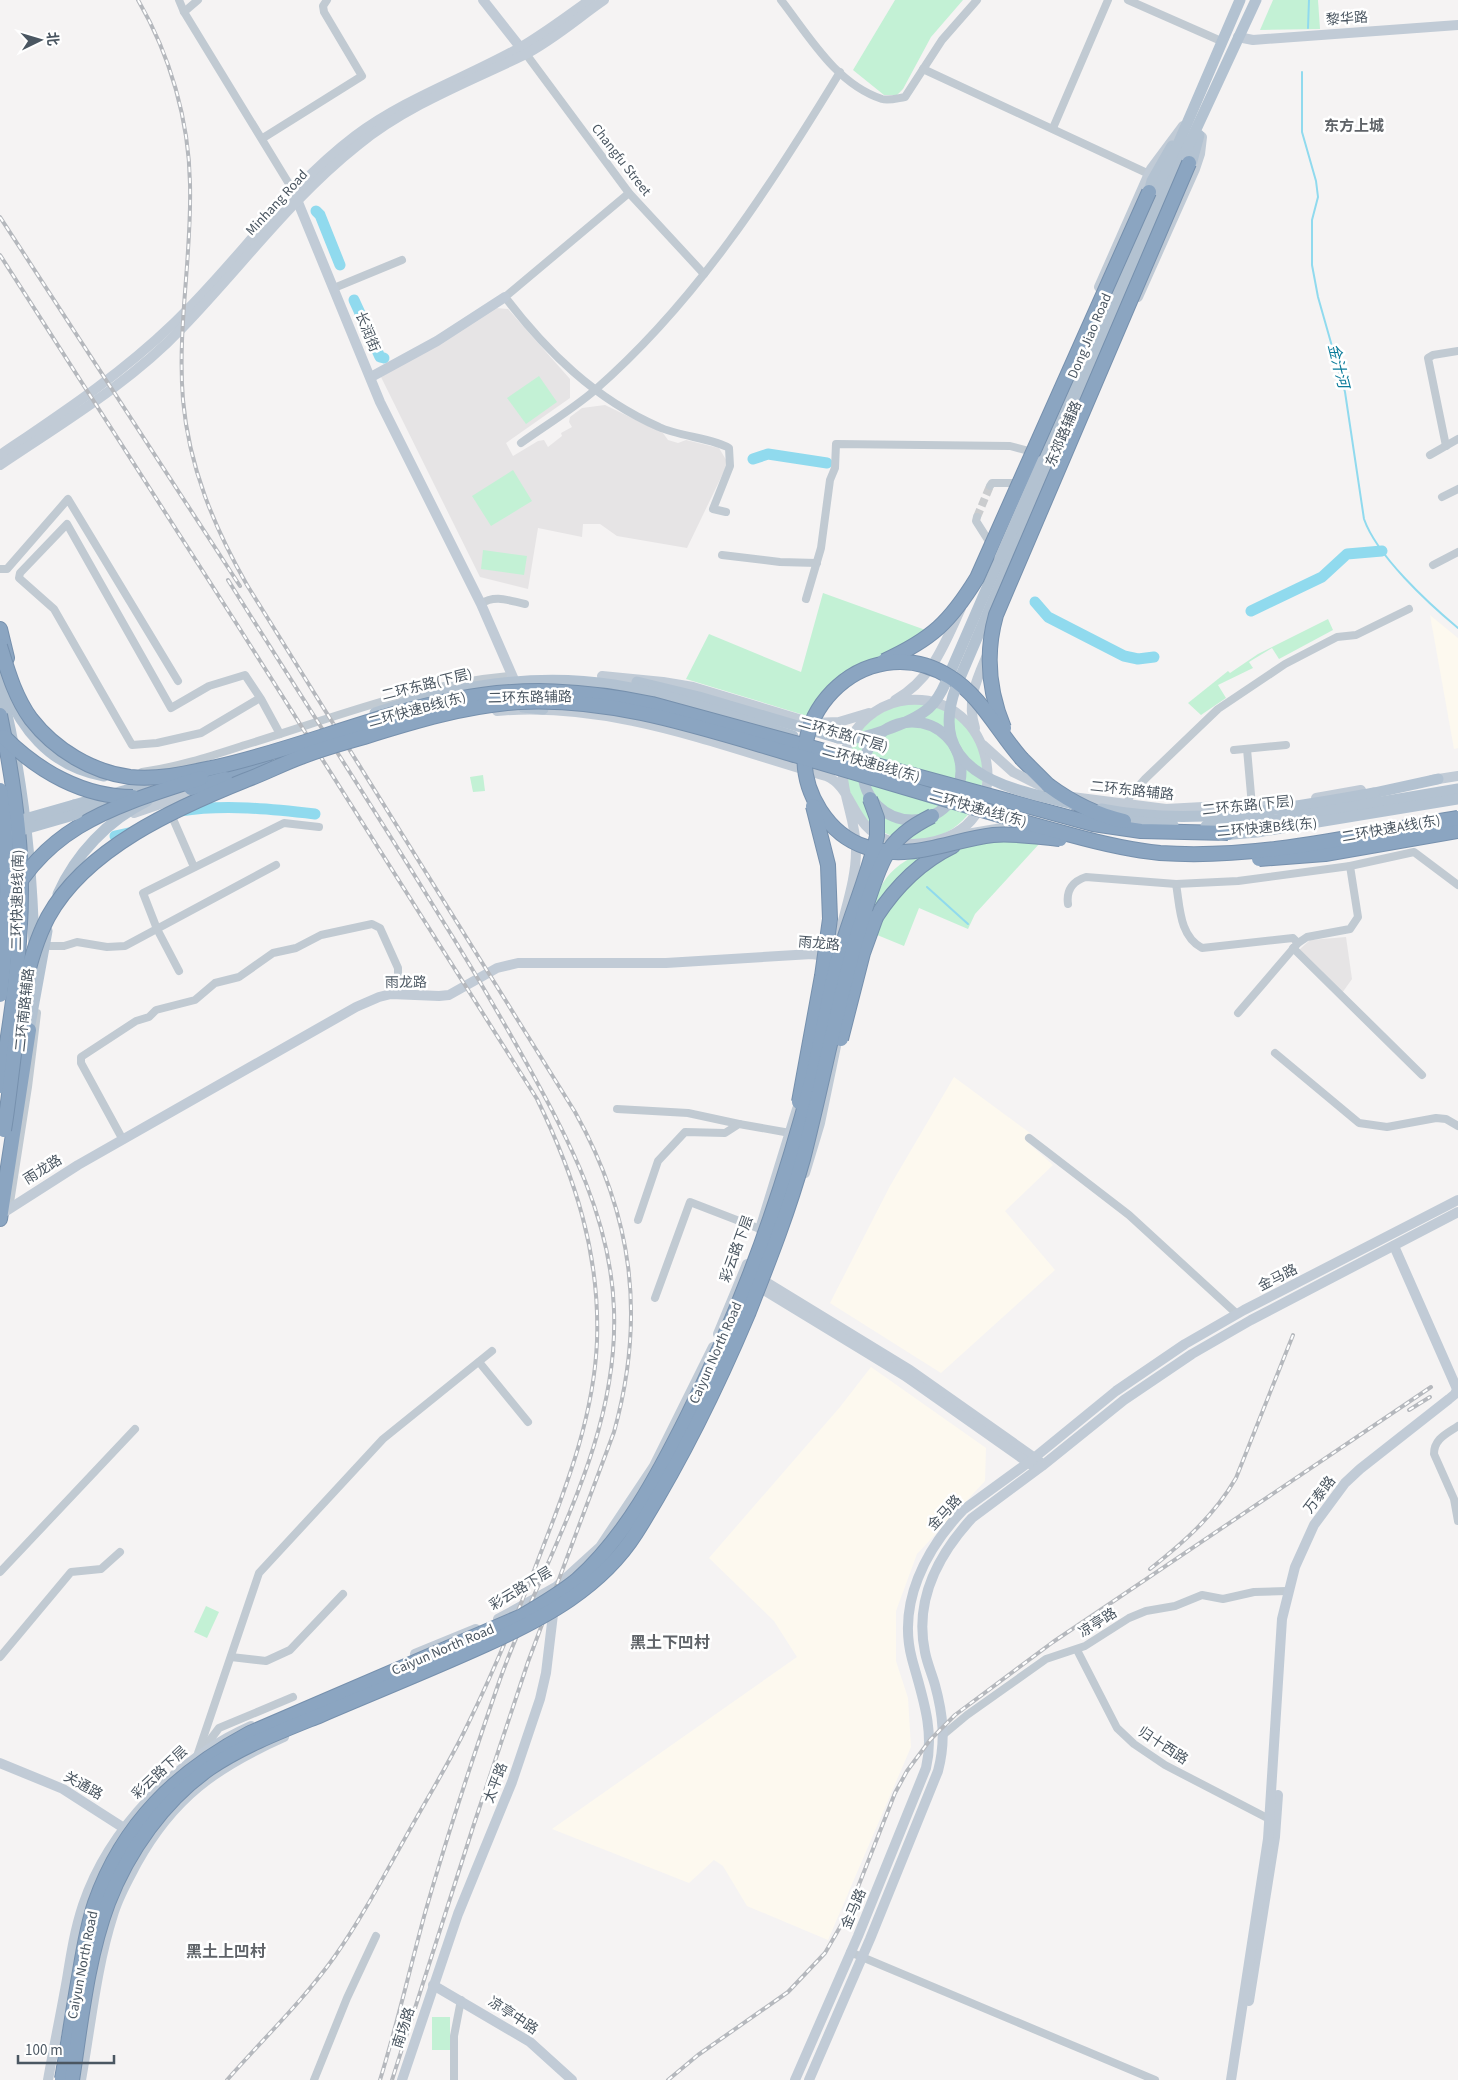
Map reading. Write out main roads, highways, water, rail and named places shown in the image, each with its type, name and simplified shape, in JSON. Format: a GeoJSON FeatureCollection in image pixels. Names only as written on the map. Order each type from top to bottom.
{"type":"FeatureCollection","features":[{"type":"Feature","properties":{"kind":"highway"},"geometry":{"type":"LineString","coordinates":[[1022,759],[1004,728],[993,695],[989,662],[994,622],[1189,163]]}},
{"type":"Feature","properties":{"kind":"highway"},"geometry":{"type":"LineString","coordinates":[[795,1161],[796,1130],[802,1077],[822,976],[830,919],[828,865],[807,784],[805,768],[807,736],[819,706],[838,684],[929,637],[952,615],[977,578],[1149,192]]}},
{"type":"Feature","properties":{"kind":"highway"},"geometry":{"type":"LineString","coordinates":[[0,630],[10,669],[24,708]]}},
{"type":"Feature","properties":{"kind":"highway"},"geometry":{"type":"LineString","coordinates":[[0,646],[13,685],[24,708],[44,734],[76,758],[102,770],[131,777],[151,778],[180,774],[290,748]]}},
{"type":"Feature","properties":{"kind":"highway"},"geometry":{"type":"LineString","coordinates":[[870,668],[890,663],[905,663],[929,667],[947,675],[977,701],[1039,778],[1057,792],[1091,811],[1126,821],[1212,833]]}},
{"type":"Feature","properties":{"kind":"highway","name":"二环快速B线(东)"},"geometry":{"type":"LineString","coordinates":[[290,748],[416,708],[456,699],[513,691],[575,690],[608,694],[652,704],[1093,824],[1141,831],[1212,833],[1266,831],[1362,817],[1458,799]]}},
{"type":"Feature","properties":{"kind":"highway","name":"二环快速A线(东)"},"geometry":{"type":"LineString","coordinates":[[301,757],[413,721],[461,710],[519,702],[587,703],[650,715],[729,736],[1106,844],[1159,853],[1224,853],[1286,847],[1458,817]]}},
{"type":"Feature","properties":{"kind":"highway","name":"二环快速B线(南)"},"geometry":{"type":"LineString","coordinates":[[0,714],[14,793],[21,889],[15,981],[0,1086]]}},
{"type":"Feature","properties":{"kind":"highway"},"geometry":{"type":"LineString","coordinates":[[0,733],[34,764],[59,779],[101,793],[129,797],[156,796],[181,791],[301,757]]}},
{"type":"Feature","properties":{"kind":"highway"},"geometry":{"type":"LineString","coordinates":[[0,918],[15,888],[33,865],[61,838],[86,820],[119,805],[290,748]]}},
{"type":"Feature","properties":{"kind":"highway"},"geometry":{"type":"LineString","coordinates":[[0,1154],[30,965],[41,932],[63,894],[88,867],[145,828],[187,805],[301,757]]}},
{"type":"Feature","properties":{"kind":"highway"},"geometry":{"type":"LineString","coordinates":[[805,768],[810,791],[823,815],[840,833],[857,844],[880,851],[903,852],[934,849],[964,841],[1013,834],[1106,844]]}},
{"type":"Feature","properties":{"kind":"highway"},"geometry":{"type":"LineString","coordinates":[[0,790],[6,840],[8,889],[0,995]]}},
{"type":"Feature","properties":{"kind":"highway"},"geometry":{"type":"LineString","coordinates":[[1362,817],[1458,790]]}},
{"type":"Feature","properties":{"kind":"highway"},"geometry":{"type":"LineString","coordinates":[[795,1161],[841,948],[877,836],[877,818],[870,799]]}},
{"type":"Feature","properties":{"kind":"highway"},"geometry":{"type":"LineString","coordinates":[[795,1161],[846,977],[879,870],[888,851],[899,837],[911,827],[932,816]]}},
{"type":"Feature","properties":{"kind":"highway"},"geometry":{"type":"LineString","coordinates":[[1224,853],[1257,859],[1311,856],[1458,831]]}},
{"type":"Feature","properties":{"kind":"highway"},"geometry":{"type":"LineString","coordinates":[[795,1161],[841,1038],[863,952],[876,917],[888,899],[908,876],[938,854],[964,841]]}},
{"type":"Feature","properties":{"kind":"highway"},"geometry":{"type":"LineString","coordinates":[[5,1213],[29,1030]]}},
{"type":"Feature","properties":{"kind":"highway","name":"Caiyun North Road"},"geometry":{"type":"LineString","coordinates":[[61,2080],[85,1943],[95,1904],[105,1878],[140,1820],[163,1794],[190,1769],[221,1748],[250,1733],[522,1616],[550,1600],[576,1580],[619,1534],[664,1463],[705,1381],[759,1254],[795,1161]]}},
{"type":"Feature","properties":{"kind":"main road"},"geometry":{"type":"LineString","coordinates":[[483,0],[524,50]]}},
{"type":"Feature","properties":{"kind":"main road","name":"Minhang Road"},"geometry":{"type":"LineString","coordinates":[[524,50],[590,0]]}},
{"type":"Feature","properties":{"kind":"main road","name":"Minhang Road"},"geometry":{"type":"LineString","coordinates":[[0,455],[134,361],[175,322],[296,195],[329,168],[388,124],[524,50],[604,0]]}},
{"type":"Feature","properties":{"kind":"main road","name":"Dong Jiao Road"},"geometry":{"type":"LineString","coordinates":[[951,684],[1179,166],[1200,110],[1221,41],[1240,0]]}},
{"type":"Feature","properties":{"kind":"main road","name":"Dong Jiao Road"},"geometry":{"type":"LineString","coordinates":[[1005,560],[1042,461],[1071,394],[1200,110],[1256,0]]}},
{"type":"Feature","properties":{"kind":"main road","name":"黎华路"},"geometry":{"type":"LineString","coordinates":[[1238,37],[1253,40],[1458,25]]}},
{"type":"Feature","properties":{"kind":"main road"},"geometry":{"type":"LineString","coordinates":[[1189,163],[1194,154],[1200,110]]}},
{"type":"Feature","properties":{"kind":"main road"},"geometry":{"type":"LineString","coordinates":[[1149,192],[1157,172],[1200,110]]}},
{"type":"Feature","properties":{"kind":"main road","name":"东郊路辅路"},"geometry":{"type":"LineString","coordinates":[[884,706],[920,682],[939,655],[990,543],[1149,174],[1162,152],[1186,122],[1200,110]]}},
{"type":"Feature","properties":{"kind":"main road","name":"东郊路辅路"},"geometry":{"type":"LineString","coordinates":[[979,738],[971,708],[976,683],[1135,304],[1195,169],[1200,154],[1202,122],[1200,110]]}},
{"type":"Feature","properties":{"kind":"main road","name":"Minhang Road"},"geometry":{"type":"LineString","coordinates":[[0,465],[120,383],[160,350],[182,328],[296,195]]}},
{"type":"Feature","properties":{"kind":"main road","name":"长润街"},"geometry":{"type":"LineString","coordinates":[[296,195],[407,459],[481,604],[512,678]]}},
{"type":"Feature","properties":{"kind":"main road"},"geometry":{"type":"LineString","coordinates":[[371,377],[437,340],[505,297]]}},
{"type":"Feature","properties":{"kind":"main road"},"geometry":{"type":"LineString","coordinates":[[1015,483],[1042,461]]}},
{"type":"Feature","properties":{"kind":"main road"},"geometry":{"type":"LineString","coordinates":[[990,543],[1005,560]]}},
{"type":"Feature","properties":{"kind":"main road"},"geometry":{"type":"LineString","coordinates":[[463,694],[512,678],[550,673],[663,682],[693,688],[803,721],[821,724],[839,722],[884,706],[913,700],[943,705],[968,721],[979,738],[988,770],[985,796],[980,807],[965,825],[939,840],[908,844],[888,840],[861,821],[847,798],[841,772],[846,748],[858,727],[884,706]]}},
{"type":"Feature","properties":{"kind":"main road"},"geometry":{"type":"LineString","coordinates":[[602,676],[644,683],[699,697],[844,740],[862,738],[897,724],[915,721],[934,725],[946,733],[972,768],[995,783],[1073,804],[1147,815],[1195,826]]}},
{"type":"Feature","properties":{"kind":"main road"},"geometry":{"type":"LineString","coordinates":[[0,678],[16,713],[35,740],[53,756],[81,770],[102,776],[140,778],[231,765]]}},
{"type":"Feature","properties":{"kind":"main road","name":"二环东路(下层)"},"geometry":{"type":"LineString","coordinates":[[512,678],[641,700],[993,803],[1060,820],[1126,831],[1183,835],[1238,834],[1458,799]]}},
{"type":"Feature","properties":{"kind":"main road","name":"二环东路(下层)"},"geometry":{"type":"LineString","coordinates":[[231,765],[408,702],[463,694],[513,692],[561,686],[605,684],[652,693],[972,788],[1030,803],[1104,818],[1195,826],[1266,821],[1458,790]]}},
{"type":"Feature","properties":{"kind":"main road"},"geometry":{"type":"LineString","coordinates":[[951,684],[949,719],[960,767],[957,790],[950,803],[932,816],[910,821],[896,819],[884,814],[870,799],[864,778],[867,753],[882,732],[928,709],[951,684]]}},
{"type":"Feature","properties":{"kind":"main road"},"geometry":{"type":"LineString","coordinates":[[0,685],[14,750],[26,838],[34,954],[29,1030]]}},
{"type":"Feature","properties":{"kind":"main road","name":"二环东路(下层)"},"geometry":{"type":"LineString","coordinates":[[231,765],[293,752],[403,714],[450,701],[463,694]]}},
{"type":"Feature","properties":{"kind":"main road"},"geometry":{"type":"LineString","coordinates":[[450,701],[484,698],[520,707],[543,709]]}},
{"type":"Feature","properties":{"kind":"main road","name":"二环东路辅路"},"geometry":{"type":"LineString","coordinates":[[101,833],[119,820],[418,724],[484,712],[543,709],[586,712],[633,720],[821,774],[837,782],[847,798]]}},
{"type":"Feature","properties":{"kind":"main road","name":"二环东路辅路"},"geometry":{"type":"LineString","coordinates":[[979,738],[992,755],[1016,774],[1054,792],[1081,799],[1126,806],[1185,810],[1252,806],[1458,776]]}},
{"type":"Feature","properties":{"kind":"main road"},"geometry":{"type":"LineString","coordinates":[[0,836],[76,810],[231,765]]}},
{"type":"Feature","properties":{"kind":"main road"},"geometry":{"type":"LineString","coordinates":[[29,1030],[42,953],[54,904],[76,863],[101,833],[126,813],[149,800],[231,765]]}},
{"type":"Feature","properties":{"kind":"main road"},"geometry":{"type":"LineString","coordinates":[[1104,818],[1147,815],[1199,817],[1241,814],[1374,793],[1438,779]]}},
{"type":"Feature","properties":{"kind":"main road","name":"彩云路下层"},"geometry":{"type":"LineString","coordinates":[[61,2080],[74,1932],[83,1903],[96,1874],[125,1828],[149,1799],[197,1756],[235,1733],[505,1617],[560,1583],[600,1547],[654,1466],[714,1344],[743,1273],[760,1229],[790,1133],[818,1036],[856,864],[856,840],[847,798]]}},
{"type":"Feature","properties":{"kind":"main road"},"geometry":{"type":"LineString","coordinates":[[0,799],[6,889],[0,965]]}},
{"type":"Feature","properties":{"kind":"main road"},"geometry":{"type":"LineString","coordinates":[[0,826],[76,810]]}},
{"type":"Feature","properties":{"kind":"main road"},"geometry":{"type":"LineString","coordinates":[[81,2080],[104,1949],[113,1914],[127,1881],[147,1844],[162,1822],[187,1796],[212,1775],[275,1741],[460,1662],[552,1617],[608,1573],[634,1544],[699,1433],[728,1375],[764,1285],[814,1145],[873,893],[883,870],[895,856],[909,848],[990,828],[1039,831],[1118,846],[1191,852],[1272,847],[1458,817]]}},
{"type":"Feature","properties":{"kind":"main road","name":"雨龙路"},"geometry":{"type":"LineString","coordinates":[[5,1213],[41,1188],[123,1140],[347,1012],[379,996],[398,994],[439,996],[450,994],[497,968],[518,963],[666,963],[812,954],[856,962]]}},
{"type":"Feature","properties":{"kind":"main road","name":"金马路"},"geometry":{"type":"LineString","coordinates":[[795,2080],[926,1768],[930,1752],[926,1711],[911,1658],[908,1629],[917,1578],[944,1530],[963,1510],[1154,1364],[1237,1314],[1458,1200]]}},
{"type":"Feature","properties":{"kind":"main road","name":"金马路"},"geometry":{"type":"LineString","coordinates":[[809,2080],[862,1957],[938,1771],[943,1752],[944,1735],[935,1684],[925,1653],[922,1627],[930,1580],[954,1537],[972,1518],[1039,1468],[1124,1400],[1192,1354],[1251,1320],[1458,1212]]}},
{"type":"Feature","properties":{"kind":"main road"},"geometry":{"type":"LineString","coordinates":[[1397,1244],[1458,1376]]}},
{"type":"Feature","properties":{"kind":"main road"},"geometry":{"type":"LineString","coordinates":[[1397,1244],[1456,1384],[1457,1395]]}},
{"type":"Feature","properties":{"kind":"main road"},"geometry":{"type":"LineString","coordinates":[[743,1273],[910,1370],[1032,1459],[1039,1468]]}},
{"type":"Feature","properties":{"kind":"main road","name":"万泰路"},"geometry":{"type":"LineString","coordinates":[[1273,1821],[1282,1619],[1288,1591],[1307,1537],[1325,1508],[1345,1483],[1360,1469],[1457,1395]]}},
{"type":"Feature","properties":{"kind":"main road","name":"万泰路"},"geometry":{"type":"LineString","coordinates":[[1273,1821],[1287,1620],[1291,1595],[1308,1546],[1329,1511],[1363,1472],[1457,1395]]}},
{"type":"Feature","properties":{"kind":"main road","name":"太平路"},"geometry":{"type":"LineString","coordinates":[[433,1984],[458,1914],[512,1782],[540,1699],[546,1673],[552,1617],[560,1583]]}},
{"type":"Feature","properties":{"kind":"main road","name":"关通路"},"geometry":{"type":"LineString","coordinates":[[0,1763],[63,1788],[147,1844]]}},
{"type":"Feature","properties":{"kind":"main road"},"geometry":{"type":"LineString","coordinates":[[1231,2080],[1273,1821]]}},
{"type":"Feature","properties":{"kind":"main road"},"geometry":{"type":"LineString","coordinates":[[1236,2080],[1273,1821]]}},
{"type":"Feature","properties":{"kind":"main road","name":"凉亭中路"},"geometry":{"type":"LineString","coordinates":[[433,1984],[530,2042],[572,2080]]}},
{"type":"Feature","properties":{"kind":"main road","name":"南场路"},"geometry":{"type":"LineString","coordinates":[[402,2080],[433,1984]]}},
{"type":"Feature","properties":{"kind":"waterway","name":"金汁河"},"geometry":{"type":"LineString","coordinates":[[1308,28],[1309,0]]}},
{"type":"Feature","properties":{"kind":"waterway","name":"金汁河"},"geometry":{"type":"LineString","coordinates":[[1302,72],[1302,132],[1316,181],[1318,197],[1312,220],[1312,265],[1318,297],[1345,392],[1364,519],[1380,548],[1392,563],[1432,606],[1458,628]]}},
{"type":"Feature","properties":{"kind":"waterway"},"geometry":{"type":"LineString","coordinates":[[316,211],[320,215],[340,265]]}},
{"type":"Feature","properties":{"kind":"waterway"},"geometry":{"type":"LineString","coordinates":[[354,300],[380,357],[384,358]]}},
{"type":"Feature","properties":{"kind":"waterway"},"geometry":{"type":"LineString","coordinates":[[753,459],[768,454],[827,463]]}},
{"type":"Feature","properties":{"kind":"waterway"},"geometry":{"type":"LineString","coordinates":[[1251,611],[1322,577],[1347,554],[1382,551]]}},
{"type":"Feature","properties":{"kind":"waterway"},"geometry":{"type":"LineString","coordinates":[[1035,602],[1048,617],[1124,656],[1138,659],[1154,657]]}},
{"type":"Feature","properties":{"kind":"waterway"},"geometry":{"type":"LineString","coordinates":[[180,811],[231,808],[315,814]]}},
{"type":"Feature","properties":{"kind":"waterway"},"geometry":{"type":"LineString","coordinates":[[115,836],[133,832]]}},
{"type":"Feature","properties":{"kind":"waterway"},"geometry":{"type":"LineString","coordinates":[[927,887],[968,924]]}},
{"type":"Feature","properties":{"kind":"tunnel"},"geometry":{"type":"LineString","coordinates":[[977,517],[990,486]]}},
{"type":"Feature","properties":{"kind":"railway"},"geometry":{"type":"LineString","coordinates":[[138,0],[168,66],[182,112],[186,136],[189,160],[190,211],[183,319],[183,400],[191,449],[205,496],[224,541],[247,585],[575,1112],[595,1151],[610,1190],[621,1229],[628,1268],[631,1308],[630,1348],[624,1389],[614,1432],[528,1662],[392,2080]]}},
{"type":"Feature","properties":{"kind":"railway"},"geometry":{"type":"LineString","coordinates":[[0,217],[240,586]]}},
{"type":"Feature","properties":{"kind":"railway"},"geometry":{"type":"LineString","coordinates":[[0,255],[238,626],[537,1099],[563,1157],[573,1187],[582,1216],[594,1277],[597,1309],[595,1368],[579,1446],[553,1522],[487,1683],[447,1764],[376,1891],[346,1940],[310,1989],[227,2080]]}},
{"type":"Feature","properties":{"kind":"railway"},"geometry":{"type":"LineString","coordinates":[[228,580],[451,933],[527,1064],[573,1152],[586,1182],[605,1244],[611,1277],[614,1310],[612,1360],[604,1408],[591,1455],[574,1502],[516,1639],[479,1741],[433,1884],[380,2080]]}},
{"type":"Feature","properties":{"kind":"railway"},"geometry":{"type":"LineString","coordinates":[[1150,1569],[1198,1528],[1236,1478],[1293,1335]]}},
{"type":"Feature","properties":{"kind":"railway"},"geometry":{"type":"LineString","coordinates":[[668,2080],[698,2055],[788,1992],[825,1953],[847,1915],[895,1793],[907,1771],[930,1740],[955,1715],[1053,1642],[1431,1387]]}},
{"type":"Feature","properties":{"kind":"railway"},"geometry":{"type":"LineString","coordinates":[[1409,1410],[1430,1397]]}},
{"type":"Feature","properties":{"kind":"district","name":"东方上城"},"geometry":{"type":"Point","coordinates":[1354,126]}},
{"type":"Feature","properties":{"kind":"district","name":"黑土下凹村"},"geometry":{"type":"Point","coordinates":[670,1643]}},
{"type":"Feature","properties":{"kind":"district","name":"黑土上凹村"},"geometry":{"type":"Point","coordinates":[226,1952]}}]}
